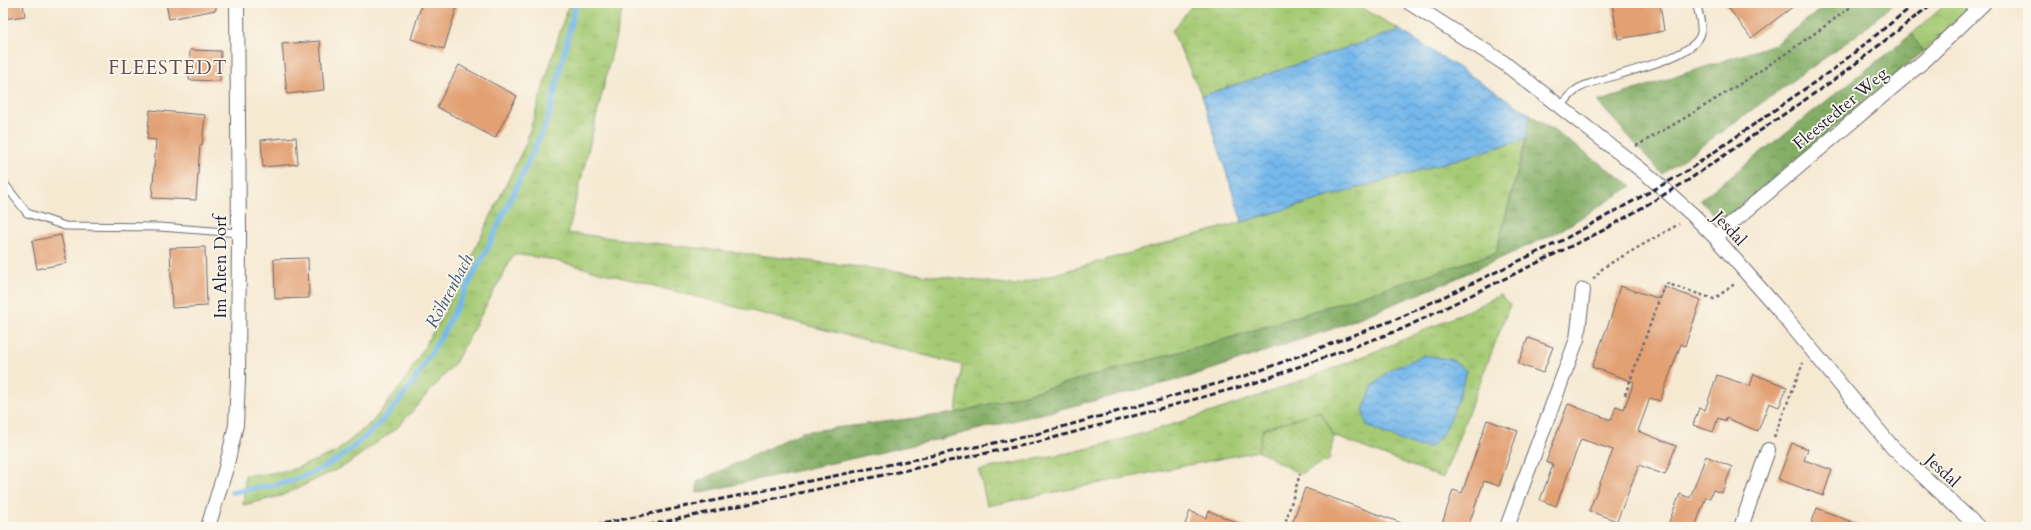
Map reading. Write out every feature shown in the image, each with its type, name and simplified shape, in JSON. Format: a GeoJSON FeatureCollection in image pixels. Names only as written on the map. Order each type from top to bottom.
{"type":"FeatureCollection","features":[{"type":"Feature","properties":{"kind":"street","name":"Im Alten Dorf"},"geometry":{"type":"LineString","coordinates":[[208,527],[226,468],[236,425],[238,380],[239,233],[237,3]]}},
{"type":"Feature","properties":{"kind":"street","name":"Jesdal"},"geometry":{"type":"LineString","coordinates":[[1410,3],[1504,63],[1622,154],[1693,215],[1715,237],[1778,309],[1893,448],[1978,527]]}},
{"type":"Feature","properties":{"kind":"street","name":"Fleestedter Weg"},"geometry":{"type":"LineString","coordinates":[[1715,237],[1925,60],[1984,3]]}},
{"type":"Feature","properties":{"kind":"street"},"geometry":{"type":"LineString","coordinates":[[1507,527],[1577,339],[1583,290]]}},
{"type":"Feature","properties":{"kind":"street"},"geometry":{"type":"LineString","coordinates":[[1741,527],[1768,450]]}},
{"type":"Feature","properties":{"kind":"lane"},"geometry":{"type":"LineString","coordinates":[[1561,106],[1579,87],[1668,59],[1685,52],[1694,44],[1700,34],[1701,23],[1696,3]]}},
{"type":"Feature","properties":{"kind":"lane"},"geometry":{"type":"LineString","coordinates":[[3,182],[27,213],[65,226],[160,227],[239,233]]}},
{"type":"Feature","properties":{"kind":"path"},"geometry":{"type":"LineString","coordinates":[[1622,154],[1706,107],[1807,40],[1856,3]]}},
{"type":"Feature","properties":{"kind":"path"},"geometry":{"type":"LineString","coordinates":[[1583,290],[1604,267],[1693,215]]}},
{"type":"Feature","properties":{"kind":"path"},"geometry":{"type":"LineString","coordinates":[[1625,395],[1666,283],[1714,299],[1739,280]]}},
{"type":"Feature","properties":{"kind":"path"},"geometry":{"type":"LineString","coordinates":[[1768,450],[1805,359]]}},
{"type":"Feature","properties":{"kind":"path"},"geometry":{"type":"LineString","coordinates":[[1284,527],[1300,474]]}},
{"type":"Feature","properties":{"kind":"green space"},"geometry":{"type":"Polygon","coordinates":[[[569,3],[624,3],[568,233],[1015,285],[1242,222],[1526,139],[1496,253],[1223,340],[956,413],[962,365],[549,259],[514,254],[455,363],[398,427],[346,465],[281,496],[243,505],[245,475],[265,474],[294,469],[336,452],[372,422],[404,382],[444,313],[526,143],[569,3]]]}},
{"type":"Feature","properties":{"kind":"green space"},"geometry":{"type":"Polygon","coordinates":[[[1194,3],[1354,3],[1400,30],[1202,96],[1172,31],[1194,3]]]}},
{"type":"Feature","properties":{"kind":"green space"},"geometry":{"type":"Polygon","coordinates":[[[1829,3],[1894,3],[1857,35],[1662,174],[1598,102],[1775,44],[1829,3]]]}},
{"type":"Feature","properties":{"kind":"green space"},"geometry":{"type":"Polygon","coordinates":[[[1947,3],[1975,3],[1923,52],[1912,34],[1947,3]]]}},
{"type":"Feature","properties":{"kind":"green space"},"geometry":{"type":"Polygon","coordinates":[[[1912,34],[1923,52],[1721,223],[1700,200],[1912,34]]]}},
{"type":"Feature","properties":{"kind":"green space"},"geometry":{"type":"Polygon","coordinates":[[[1530,114],[1632,186],[1558,232],[1448,282],[1329,330],[1189,377],[940,439],[697,493],[697,482],[802,432],[956,413],[1223,340],[1496,253],[1526,139],[1530,114]]]}},
{"type":"Feature","properties":{"kind":"green space"},"geometry":{"type":"Polygon","coordinates":[[[1500,295],[1510,305],[1443,478],[1334,436],[1320,411],[1263,429],[1258,451],[987,506],[979,470],[1059,455],[1106,444],[1257,397],[1404,339],[1500,295]]]}},
{"type":"Feature","properties":{"kind":"green space"},"geometry":{"type":"Polygon","coordinates":[[[1320,411],[1334,436],[1329,460],[1300,474],[1258,451],[1263,429],[1320,411]]]}},
{"type":"Feature","properties":{"kind":"water"},"geometry":{"type":"Polygon","coordinates":[[[1400,30],[1530,114],[1526,139],[1242,222],[1202,96],[1400,30]]]}},
{"type":"Feature","properties":{"kind":"water"},"geometry":{"type":"Polygon","coordinates":[[[1424,355],[1452,360],[1467,371],[1454,412],[1444,431],[1431,447],[1414,446],[1367,426],[1363,411],[1372,387],[1391,369],[1424,355]]]}},
{"type":"Feature","properties":{"kind":"building"},"geometry":{"type":"Polygon","coordinates":[[[3,3],[23,3],[25,16],[3,19],[3,3]]]}},
{"type":"Feature","properties":{"kind":"building"},"geometry":{"type":"Polygon","coordinates":[[[166,3],[216,3],[216,10],[169,19],[166,3]]]}},
{"type":"Feature","properties":{"kind":"building"},"geometry":{"type":"Polygon","coordinates":[[[422,3],[458,3],[444,49],[411,39],[422,3]]]}},
{"type":"Feature","properties":{"kind":"building"},"geometry":{"type":"Polygon","coordinates":[[[1612,3],[1660,3],[1664,31],[1618,39],[1612,3]]]}},
{"type":"Feature","properties":{"kind":"building"},"geometry":{"type":"Polygon","coordinates":[[[1725,3],[1798,3],[1751,38],[1725,3]]]}},
{"type":"Feature","properties":{"kind":"building"},"geometry":{"type":"Polygon","coordinates":[[[320,41],[324,90],[287,94],[282,44],[320,41]]]}},
{"type":"Feature","properties":{"kind":"building"},"geometry":{"type":"Polygon","coordinates":[[[190,50],[221,51],[220,81],[189,80],[190,50]]]}},
{"type":"Feature","properties":{"kind":"building"},"geometry":{"type":"Polygon","coordinates":[[[459,65],[517,96],[495,138],[437,107],[459,65]]]}},
{"type":"Feature","properties":{"kind":"building"},"geometry":{"type":"Polygon","coordinates":[[[150,110],[205,115],[202,145],[200,145],[196,200],[152,198],[156,140],[147,139],[150,110]]]}},
{"type":"Feature","properties":{"kind":"building"},"geometry":{"type":"Polygon","coordinates":[[[296,137],[298,164],[263,167],[261,140],[296,137]]]}},
{"type":"Feature","properties":{"kind":"building"},"geometry":{"type":"Polygon","coordinates":[[[61,235],[67,263],[37,269],[32,241],[61,235]]]}},
{"type":"Feature","properties":{"kind":"building"},"geometry":{"type":"Polygon","coordinates":[[[205,247],[207,306],[172,308],[170,248],[205,247]]]}},
{"type":"Feature","properties":{"kind":"building"},"geometry":{"type":"Polygon","coordinates":[[[308,258],[309,298],[275,299],[274,259],[308,258]]]}},
{"type":"Feature","properties":{"kind":"building"},"geometry":{"type":"Polygon","coordinates":[[[1620,286],[1660,299],[1664,287],[1701,300],[1685,346],[1681,344],[1660,401],[1650,398],[1638,431],[1676,446],[1665,475],[1639,465],[1617,521],[1589,511],[1613,450],[1581,439],[1556,506],[1540,500],[1553,465],[1546,462],[1568,404],[1611,420],[1616,406],[1624,409],[1634,382],[1592,367],[1611,317],[1620,286]]]}},
{"type":"Feature","properties":{"kind":"building"},"geometry":{"type":"Polygon","coordinates":[[[1528,338],[1553,347],[1543,373],[1518,364],[1528,338]]]}},
{"type":"Feature","properties":{"kind":"building"},"geometry":{"type":"Polygon","coordinates":[[[1754,374],[1787,387],[1779,407],[1769,403],[1758,431],[1726,418],[1725,421],[1718,418],[1713,432],[1693,425],[1699,408],[1705,410],[1717,375],[1750,386],[1754,374]]]}},
{"type":"Feature","properties":{"kind":"building"},"geometry":{"type":"Polygon","coordinates":[[[1487,420],[1518,431],[1499,486],[1484,481],[1468,527],[1441,527],[1453,490],[1462,493],[1487,420]]]}},
{"type":"Feature","properties":{"kind":"building"},"geometry":{"type":"Polygon","coordinates":[[[1792,443],[1808,449],[1804,460],[1832,470],[1823,496],[1778,479],[1792,443]]]}},
{"type":"Feature","properties":{"kind":"building"},"geometry":{"type":"Polygon","coordinates":[[[1706,456],[1732,467],[1722,493],[1713,490],[1710,498],[1706,497],[1695,527],[1667,527],[1680,494],[1690,498],[1706,456]]]}},
{"type":"Feature","properties":{"kind":"building"},"geometry":{"type":"Polygon","coordinates":[[[1305,488],[1407,525],[1407,527],[1333,527],[1322,523],[1320,527],[1291,527],[1305,488]]]}},
{"type":"Feature","properties":{"kind":"building"},"geometry":{"type":"Polygon","coordinates":[[[1817,508],[1862,526],[1862,527],[1810,527],[1817,508]]]}},
{"type":"Feature","properties":{"kind":"building"},"geometry":{"type":"Polygon","coordinates":[[[1190,511],[1206,518],[1209,511],[1247,527],[1184,527],[1190,511]]]}},
{"type":"Feature","properties":{"kind":"waterway","name":"Röhrenbach"},"geometry":{"type":"LineString","coordinates":[[232,492],[276,485],[297,479],[319,470],[341,457],[370,433],[390,412],[410,387],[441,337],[488,247],[548,120],[576,3]]}},
{"type":"Feature","properties":{"kind":"railway"},"geometry":{"type":"LineString","coordinates":[[586,527],[1033,435],[1248,375],[1399,318],[1561,241],[1684,173],[1835,68],[1916,3]]}},
{"type":"Feature","properties":{"kind":"railway"},"geometry":{"type":"LineString","coordinates":[[640,527],[1038,442],[1254,383],[1402,329],[1606,229],[1687,181],[1841,75],[1933,3]]}},
{"type":"Feature","properties":{"kind":"district","name":"FLEESTEDT"},"geometry":{"type":"Point","coordinates":[168,67]}}]}
